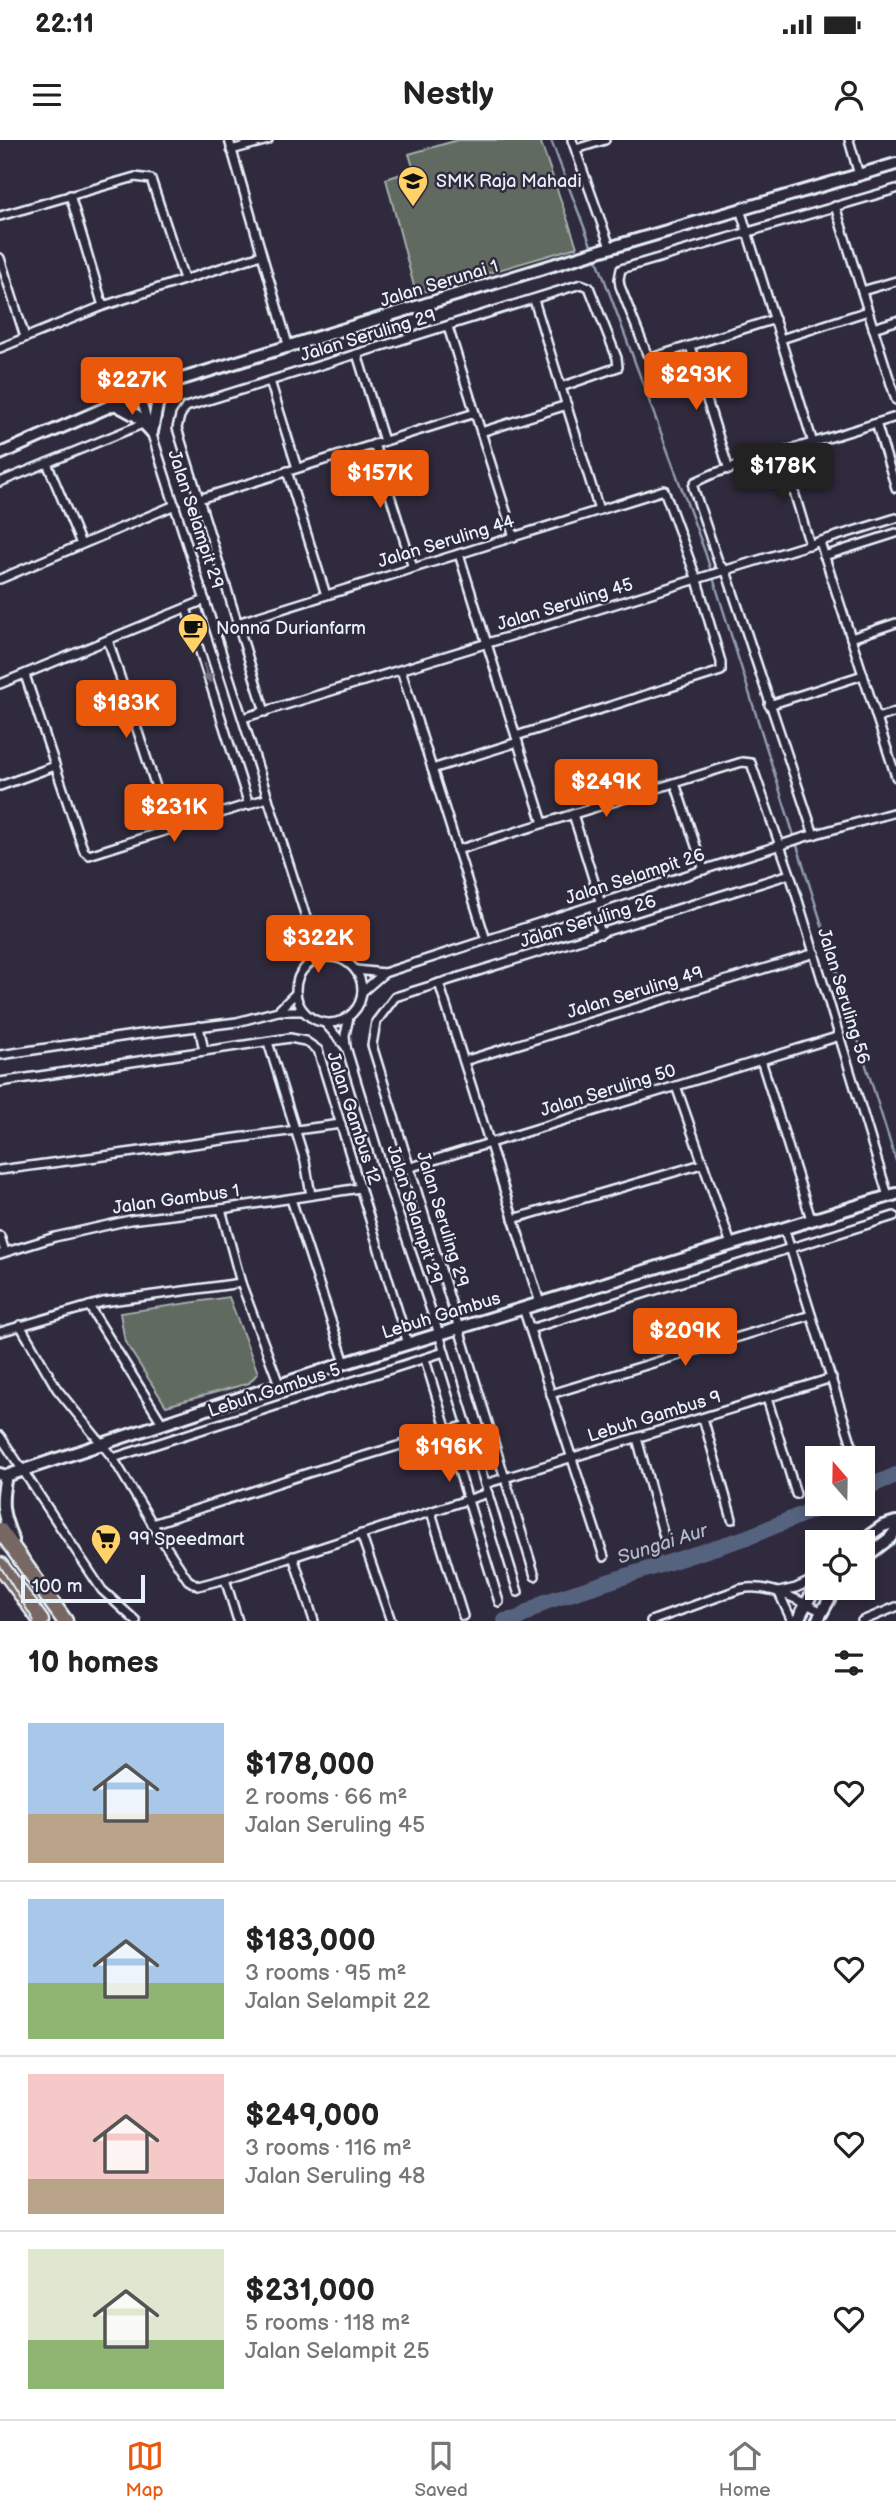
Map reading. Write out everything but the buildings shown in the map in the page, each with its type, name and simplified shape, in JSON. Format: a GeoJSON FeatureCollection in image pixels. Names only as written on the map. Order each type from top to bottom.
{"type":"FeatureCollection","features":[{"type":"Feature","properties":{"kind":"highway"},"geometry":{"type":"LineString","coordinates":[[0,1530],[65,1621]]}},
{"type":"Feature","properties":{"kind":"highway"},"geometry":{"type":"LineString","coordinates":[[0,1565],[41,1621]]}},
{"type":"Feature","properties":{"kind":"main road","name":"Jalan Serunai 1"},"geometry":{"type":"LineString","coordinates":[[0,454],[169,383],[586,255],[896,164]]}},
{"type":"Feature","properties":{"kind":"main road"},"geometry":{"type":"LineString","coordinates":[[115,404],[148,428],[169,383]]}},
{"type":"Feature","properties":{"kind":"main road","name":"Lebuh Gambus"},"geometry":{"type":"LineString","coordinates":[[3,1475],[345,1363],[892,1195]]}},
{"type":"Feature","properties":{"kind":"main road"},"geometry":{"type":"LineString","coordinates":[[3,1475],[2,1509],[21,1560]]}},
{"type":"Feature","properties":{"kind":"main road"},"geometry":{"type":"LineString","coordinates":[[875,1532],[896,1522]]}},
{"type":"Feature","properties":{"kind":"main road"},"geometry":{"type":"LineString","coordinates":[[875,1550],[896,1530]]}},
{"type":"Feature","properties":{"kind":"main road"},"geometry":{"type":"LineString","coordinates":[[794,1621],[807,1600]]}},
{"type":"Feature","properties":{"kind":"main road"},"geometry":{"type":"LineString","coordinates":[[819,1616],[828,1600]]}},
{"type":"Feature","properties":{"kind":"street"},"geometry":{"type":"LineString","coordinates":[[229,140],[289,348]]}},
{"type":"Feature","properties":{"kind":"street"},"geometry":{"type":"LineString","coordinates":[[231,150],[268,140]]}},
{"type":"Feature","properties":{"kind":"street"},"geometry":{"type":"LineString","coordinates":[[572,140],[606,249]]}},
{"type":"Feature","properties":{"kind":"street"},"geometry":{"type":"LineString","coordinates":[[576,149],[605,140]]}},
{"type":"Feature","properties":{"kind":"street"},"geometry":{"type":"LineString","coordinates":[[849,140],[859,174]]}},
{"type":"Feature","properties":{"kind":"street"},"geometry":{"type":"LineString","coordinates":[[0,216],[135,177],[151,179],[184,279]]}},
{"type":"Feature","properties":{"kind":"street"},"geometry":{"type":"LineString","coordinates":[[775,319],[654,358],[645,350],[620,286],[621,269],[896,189]]}},
{"type":"Feature","properties":{"kind":"street"},"geometry":{"type":"LineString","coordinates":[[70,195],[103,306]]}},
{"type":"Feature","properties":{"kind":"street"},"geometry":{"type":"LineString","coordinates":[[835,206],[896,400]]}},
{"type":"Feature","properties":{"kind":"street"},"geometry":{"type":"LineString","coordinates":[[740,209],[813,443]]}},
{"type":"Feature","properties":{"kind":"street"},"geometry":{"type":"LineString","coordinates":[[0,348],[103,306],[261,254]]}},
{"type":"Feature","properties":{"kind":"street"},"geometry":{"type":"LineString","coordinates":[[0,258],[25,337]]}},
{"type":"Feature","properties":{"kind":"street"},"geometry":{"type":"LineString","coordinates":[[862,291],[896,281]]}},
{"type":"Feature","properties":{"kind":"street","name":"Jalan Seruling 29"},"geometry":{"type":"LineString","coordinates":[[177,428],[186,407],[581,284],[589,287],[617,358],[618,367],[561,387]]}},
{"type":"Feature","properties":{"kind":"street"},"geometry":{"type":"LineString","coordinates":[[534,300],[599,510]]}},
{"type":"Feature","properties":{"kind":"street"},"geometry":{"type":"LineString","coordinates":[[781,339],[868,311]]}},
{"type":"Feature","properties":{"kind":"street"},"geometry":{"type":"LineString","coordinates":[[873,328],[896,321]]}},
{"type":"Feature","properties":{"kind":"street"},"geometry":{"type":"LineString","coordinates":[[448,327],[514,537]]}},
{"type":"Feature","properties":{"kind":"street"},"geometry":{"type":"LineString","coordinates":[[690,345],[729,470]]}},
{"type":"Feature","properties":{"kind":"street"},"geometry":{"type":"LineString","coordinates":[[357,354],[384,441]]}},
{"type":"Feature","properties":{"kind":"street"},"geometry":{"type":"LineString","coordinates":[[270,381],[297,468]]}},
{"type":"Feature","properties":{"kind":"street","name":"Jalan Selampit 29"},"geometry":{"type":"LineString","coordinates":[[139,394],[311,933],[328,957]]}},
{"type":"Feature","properties":{"kind":"street"},"geometry":{"type":"LineString","coordinates":[[481,432],[567,405]]}},
{"type":"Feature","properties":{"kind":"street"},"geometry":{"type":"LineString","coordinates":[[199,499],[475,413]]}},
{"type":"Feature","properties":{"kind":"street"},"geometry":{"type":"LineString","coordinates":[[810,836],[769,705],[693,487],[701,478],[896,417]]}},
{"type":"Feature","properties":{"kind":"street"},"geometry":{"type":"LineString","coordinates":[[876,423],[896,488]]}},
{"type":"Feature","properties":{"kind":"street"},"geometry":{"type":"LineString","coordinates":[[0,482],[148,428]]}},
{"type":"Feature","properties":{"kind":"street","name":"Jalan Selampit 29"},"geometry":{"type":"LineString","coordinates":[[177,428],[265,712]]}},
{"type":"Feature","properties":{"kind":"street"},"geometry":{"type":"LineString","coordinates":[[374,444],[413,568]]}},
{"type":"Feature","properties":{"kind":"street"},"geometry":{"type":"LineString","coordinates":[[782,452],[810,545]]}},
{"type":"Feature","properties":{"kind":"street"},"geometry":{"type":"LineString","coordinates":[[47,463],[81,544]]}},
{"type":"Feature","properties":{"kind":"street"},"geometry":{"type":"LineString","coordinates":[[287,471],[326,595]]}},
{"type":"Feature","properties":{"kind":"street","name":"Jalan Seruling 44"},"geometry":{"type":"LineString","coordinates":[[237,623],[664,489],[701,579]]}},
{"type":"Feature","properties":{"kind":"street"},"geometry":{"type":"LineString","coordinates":[[0,579],[175,505]]}},
{"type":"Feature","properties":{"kind":"street","name":"Jalan Seruling 45"},"geometry":{"type":"LineString","coordinates":[[243,718],[896,518]]}},
{"type":"Feature","properties":{"kind":"street"},"geometry":{"type":"LineString","coordinates":[[824,556],[896,533]]}},
{"type":"Feature","properties":{"kind":"street"},"geometry":{"type":"LineString","coordinates":[[820,542],[896,778]]}},
{"type":"Feature","properties":{"kind":"street"},"geometry":{"type":"LineString","coordinates":[[459,554],[543,823]]}},
{"type":"Feature","properties":{"kind":"street"},"geometry":{"type":"LineString","coordinates":[[432,769],[721,671],[701,579]]}},
{"type":"Feature","properties":{"kind":"street"},"geometry":{"type":"LineString","coordinates":[[0,684],[205,600]]}},
{"type":"Feature","properties":{"kind":"street"},"geometry":{"type":"LineString","coordinates":[[186,608],[249,805]]}},
{"type":"Feature","properties":{"kind":"street"},"geometry":{"type":"LineString","coordinates":[[851,638],[896,623]]}},
{"type":"Feature","properties":{"kind":"street"},"geometry":{"type":"LineString","coordinates":[[108,640],[170,831]]}},
{"type":"Feature","properties":{"kind":"street"},"geometry":{"type":"LineString","coordinates":[[401,670],[486,940]]}},
{"type":"Feature","properties":{"kind":"street"},"geometry":{"type":"LineString","coordinates":[[25,674],[83,851],[89,855],[268,798]]}},
{"type":"Feature","properties":{"kind":"street"},"geometry":{"type":"LineString","coordinates":[[769,705],[863,675]]}},
{"type":"Feature","properties":{"kind":"street"},"geometry":{"type":"LineString","coordinates":[[877,718],[896,712]]}},
{"type":"Feature","properties":{"kind":"street","name":"Jalan Seruling 56"},"geometry":{"type":"LineString","coordinates":[[675,783],[742,762],[751,763],[781,846],[892,1195]]}},
{"type":"Feature","properties":{"kind":"street"},"geometry":{"type":"LineString","coordinates":[[0,786],[55,766]]}},
{"type":"Feature","properties":{"kind":"street"},"geometry":{"type":"LineString","coordinates":[[457,850],[675,783],[704,870]]}},
{"type":"Feature","properties":{"kind":"street","name":"Jalan Selampit 26"},"geometry":{"type":"LineString","coordinates":[[362,992],[384,973],[810,836],[896,812]]}},
{"type":"Feature","properties":{"kind":"street"},"geometry":{"type":"LineString","coordinates":[[573,814],[597,905],[601,933]]}},
{"type":"Feature","properties":{"kind":"street","name":"Jalan Seruling 26"},"geometry":{"type":"LineString","coordinates":[[396,997],[790,874]]}},
{"type":"Feature","properties":{"kind":"street","name":"Jalan Selampit 29"},"geometry":{"type":"LineString","coordinates":[[308,964],[311,933]]}},
{"type":"Feature","properties":{"kind":"street","name":"Jalan Seruling 49"},"geometry":{"type":"LineString","coordinates":[[464,1061],[815,953]]}},
{"type":"Feature","properties":{"kind":"street"},"geometry":{"type":"LineString","coordinates":[[328,957],[348,963],[356,970],[362,992],[356,1010],[349,1017],[342,1021],[325,1023],[309,1017],[303,1011],[296,993],[298,977],[308,964],[328,957]]}},
{"type":"Feature","properties":{"kind":"street","name":"Jalan Selampit 26"},"geometry":{"type":"LineString","coordinates":[[356,970],[384,973]]}},
{"type":"Feature","properties":{"kind":"street"},"geometry":{"type":"LineString","coordinates":[[439,983],[540,1303]]}},
{"type":"Feature","properties":{"kind":"street"},"geometry":{"type":"LineString","coordinates":[[278,1011],[296,993]]}},
{"type":"Feature","properties":{"kind":"street","name":"Jalan Seruling 29"},"geometry":{"type":"LineString","coordinates":[[396,997],[376,1022],[372,1045],[534,1576]]}},
{"type":"Feature","properties":{"kind":"street"},"geometry":{"type":"LineString","coordinates":[[0,1055],[237,1022],[278,1011],[303,1011]]}},
{"type":"Feature","properties":{"kind":"street","name":"Jalan Selampit 29"},"geometry":{"type":"LineString","coordinates":[[349,1017],[345,1035],[346,1048],[385,1175],[439,1334],[518,1591]]}},
{"type":"Feature","properties":{"kind":"street","name":"Jalan Selampit 29"},"geometry":{"type":"LineString","coordinates":[[325,1023],[346,1048]]}},
{"type":"Feature","properties":{"kind":"street"},"geometry":{"type":"LineString","coordinates":[[199,1026],[204,1051]]}},
{"type":"Feature","properties":{"kind":"street","name":"Jalan Seruling 50"},"geometry":{"type":"LineString","coordinates":[[385,1175],[840,1036]]}},
{"type":"Feature","properties":{"kind":"street","name":"Jalan Gambus 12"},"geometry":{"type":"LineString","coordinates":[[0,1082],[290,1038],[305,1041],[318,1050],[408,1344]]}},
{"type":"Feature","properties":{"kind":"street"},"geometry":{"type":"LineString","coordinates":[[268,1042],[305,1161],[311,1195]]}},
{"type":"Feature","properties":{"kind":"street"},"geometry":{"type":"LineString","coordinates":[[761,1060],[811,1219]]}},
{"type":"Feature","properties":{"kind":"street"},"geometry":{"type":"LineString","coordinates":[[676,1086],[731,1244]]}},
{"type":"Feature","properties":{"kind":"street"},"geometry":{"type":"LineString","coordinates":[[0,1170],[341,1124]]}},
{"type":"Feature","properties":{"kind":"street"},"geometry":{"type":"LineString","coordinates":[[513,1219],[702,1164]]}},
{"type":"Feature","properties":{"kind":"street","name":"Jalan Gambus 1"},"geometry":{"type":"LineString","coordinates":[[3,1253],[94,1227],[130,1220],[360,1188]]}},
{"type":"Feature","properties":{"kind":"street"},"geometry":{"type":"LineString","coordinates":[[291,1199],[345,1363]]}},
{"type":"Feature","properties":{"kind":"street"},"geometry":{"type":"LineString","coordinates":[[221,1209],[240,1283],[279,1384]]}},
{"type":"Feature","properties":{"kind":"street"},"geometry":{"type":"LineString","coordinates":[[530,1329],[894,1216]]}},
{"type":"Feature","properties":{"kind":"street"},"geometry":{"type":"LineString","coordinates":[[784,1228],[852,1446]]}},
{"type":"Feature","properties":{"kind":"street"},"geometry":{"type":"LineString","coordinates":[[0,1236],[3,1253]]}},
{"type":"Feature","properties":{"kind":"street"},"geometry":{"type":"LineString","coordinates":[[0,1332],[89,1306],[240,1283]]}},
{"type":"Feature","properties":{"kind":"street"},"geometry":{"type":"LineString","coordinates":[[89,1306],[163,1423]]}},
{"type":"Feature","properties":{"kind":"street"},"geometry":{"type":"LineString","coordinates":[[523,1308],[604,1557]]}},
{"type":"Feature","properties":{"kind":"street"},"geometry":{"type":"LineString","coordinates":[[551,1394],[811,1315]]}},
{"type":"Feature","properties":{"kind":"street"},"geometry":{"type":"LineString","coordinates":[[20,1325],[57,1389],[113,1458],[152,1524],[193,1584],[202,1586],[225,1579],[488,1493]]}},
{"type":"Feature","properties":{"kind":"street","name":"Lebuh Gambus 5"},"geometry":{"type":"LineString","coordinates":[[113,1458],[444,1352]]}},
{"type":"Feature","properties":{"kind":"street"},"geometry":{"type":"LineString","coordinates":[[425,1359],[499,1602]]}},
{"type":"Feature","properties":{"kind":"street","name":"Lebuh Gambus 9"},"geometry":{"type":"LineString","coordinates":[[485,1484],[832,1378]]}},
{"type":"Feature","properties":{"kind":"street"},"geometry":{"type":"LineString","coordinates":[[767,1398],[796,1494]]}},
{"type":"Feature","properties":{"kind":"street"},"geometry":{"type":"LineString","coordinates":[[703,1418],[732,1519]]}},
{"type":"Feature","properties":{"kind":"street"},"geometry":{"type":"LineString","coordinates":[[152,1524],[467,1424]]}},
{"type":"Feature","properties":{"kind":"street"},"geometry":{"type":"LineString","coordinates":[[0,1436],[102,1590],[136,1621]]}},
{"type":"Feature","properties":{"kind":"street"},"geometry":{"type":"LineString","coordinates":[[637,1438],[666,1544]]}},
{"type":"Feature","properties":{"kind":"street"},"geometry":{"type":"LineString","coordinates":[[431,1512],[463,1616]]}},
{"type":"Feature","properties":{"kind":"street"},"geometry":{"type":"LineString","coordinates":[[361,1534],[391,1621]]}},
{"type":"Feature","properties":{"kind":"street"},"geometry":{"type":"LineString","coordinates":[[293,1556],[314,1621]]}},
{"type":"Feature","properties":{"kind":"street"},"geometry":{"type":"LineString","coordinates":[[225,1579],[238,1621]]}},
{"type":"Feature","properties":{"kind":"street"},"geometry":{"type":"LineString","coordinates":[[778,1592],[805,1585]]}},
{"type":"Feature","properties":{"kind":"street"},"geometry":{"type":"LineString","coordinates":[[651,1621],[755,1586],[778,1592],[805,1604],[819,1616]]}},
{"type":"Feature","properties":{"kind":"street"},"geometry":{"type":"LineString","coordinates":[[778,1592],[794,1621]]}},
{"type":"Feature","properties":{"kind":"street"},"geometry":{"type":"LineString","coordinates":[[862,1621],[896,1607]]}},
{"type":"Feature","properties":{"kind":"shaded area"},"geometry":{"type":"Polygon","coordinates":[[[458,140],[540,140],[577,247],[416,294],[386,179],[414,170],[409,154],[458,140]]]}},
{"type":"Feature","properties":{"kind":"shaded area"},"geometry":{"type":"Polygon","coordinates":[[[229,1297],[258,1373],[249,1383],[166,1406],[125,1342],[120,1313],[229,1297]]]}},
{"type":"Feature","properties":{"kind":"waterway"},"geometry":{"type":"LineString","coordinates":[[551,140],[592,248]]}},
{"type":"Feature","properties":{"kind":"waterway"},"geometry":{"type":"LineString","coordinates":[[595,254],[705,552],[896,1161]]}},
{"type":"Feature","properties":{"kind":"waterway","name":"Sungai Aur"},"geometry":{"type":"LineString","coordinates":[[875,1484],[896,1475]]}},
{"type":"Feature","properties":{"kind":"waterway","name":"Sungai Aur"},"geometry":{"type":"LineString","coordinates":[[505,1621],[517,1619],[545,1602],[748,1537],[805,1513]]}},
{"type":"Feature","properties":{"kind":"tram line"},"geometry":{"type":"LineString","coordinates":[[0,1566],[34,1621]]}},
{"type":"Feature","properties":{"kind":"place","name":"SMK Raja Mahadi"},"geometry":{"type":"Point","coordinates":[413,208]}},
{"type":"Feature","properties":{"kind":"place","name":"Nonna Durianfarm"},"geometry":{"type":"Point","coordinates":[193,655]}},
{"type":"Feature","properties":{"kind":"place","name":"99 Speedmart"},"geometry":{"type":"Point","coordinates":[106,1566]}}]}
